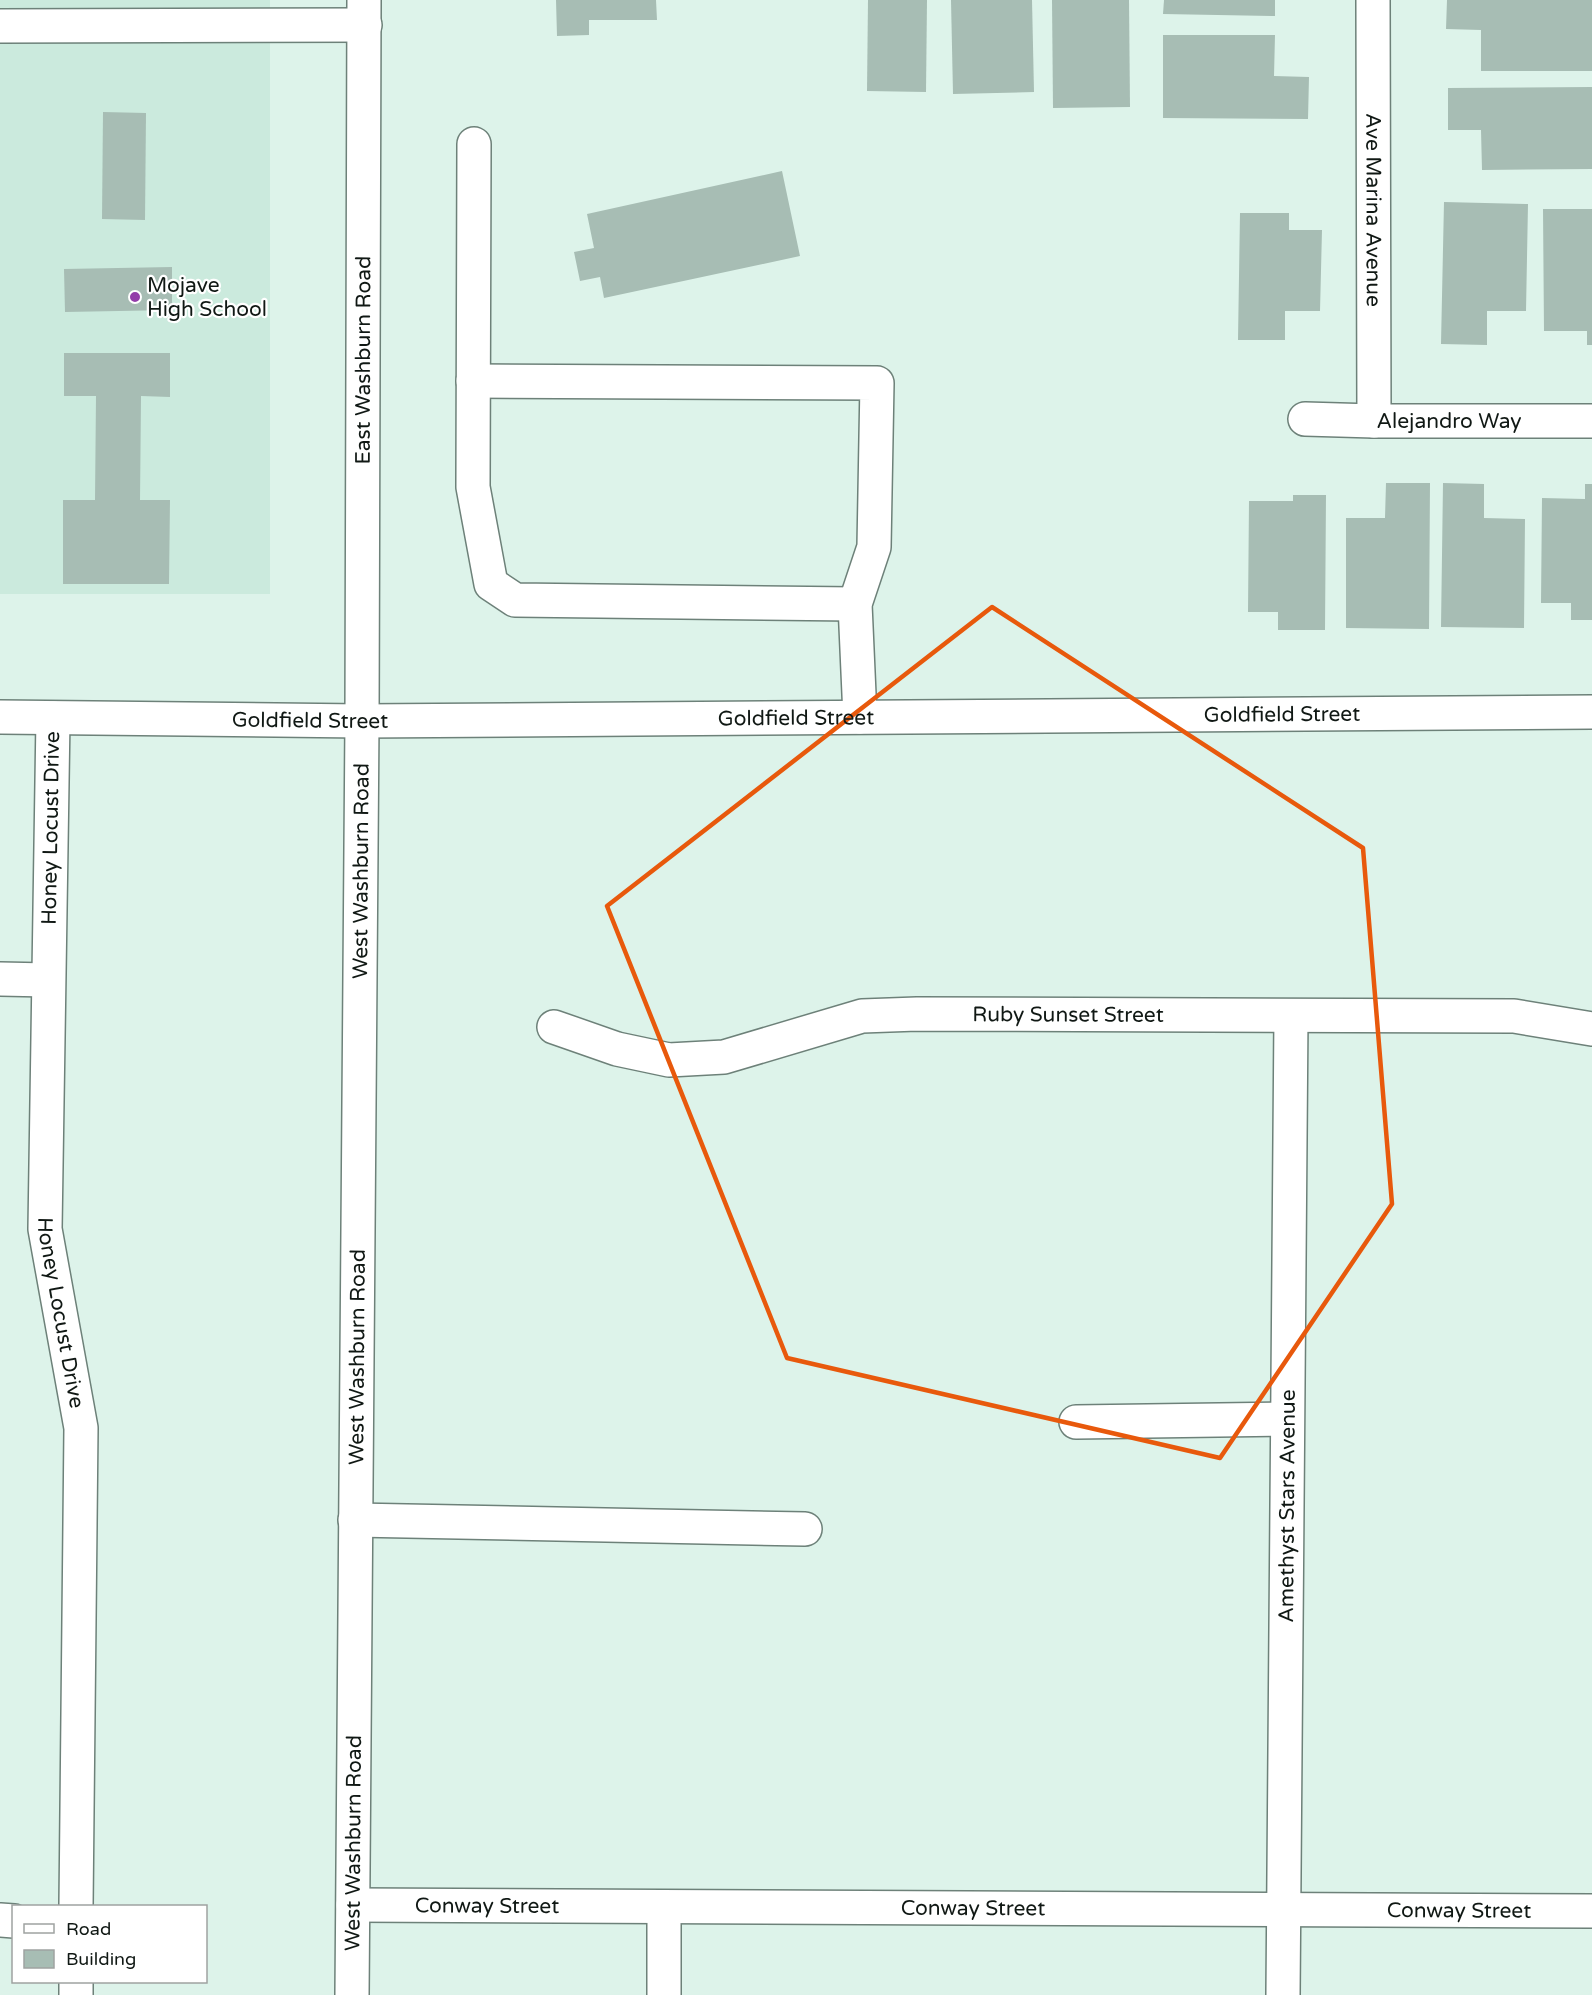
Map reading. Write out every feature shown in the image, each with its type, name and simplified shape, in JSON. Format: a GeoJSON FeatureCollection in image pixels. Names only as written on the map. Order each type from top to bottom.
{"type":"FeatureCollection","features":[{"type":"Feature","properties":{"kind":"street","name":"Ave Marina Avenue"},"geometry":{"type":"LineString","coordinates":[[1373,0],[1374,421]]}},
{"type":"Feature","properties":{"kind":"street"},"geometry":{"type":"LineString","coordinates":[[0,27],[365,13]]}},
{"type":"Feature","properties":{"kind":"street","name":"East Washburn Road"},"geometry":{"type":"LineString","coordinates":[[362,721],[365,13]]}},
{"type":"Feature","properties":{"kind":"street"},"geometry":{"type":"LineString","coordinates":[[474,144],[473,487],[491,584],[515,600],[855,604]]}},
{"type":"Feature","properties":{"kind":"street"},"geometry":{"type":"LineString","coordinates":[[473,381],[877,383],[874,547],[855,604],[860,717]]}},
{"type":"Feature","properties":{"kind":"street","name":"Alejandro Way"},"geometry":{"type":"LineString","coordinates":[[1305,419],[1592,421]]}},
{"type":"Feature","properties":{"kind":"street","name":"Goldfield Street"},"geometry":{"type":"LineString","coordinates":[[0,717],[362,721],[1592,712]]}},
{"type":"Feature","properties":{"kind":"street","name":"Honey Locust Drive"},"geometry":{"type":"LineString","coordinates":[[53,718],[45,1229],[81,1428],[76,1905]]}},
{"type":"Feature","properties":{"kind":"street","name":"West Washburn Road"},"geometry":{"type":"LineString","coordinates":[[352,1995],[362,721]]}},
{"type":"Feature","properties":{"kind":"street"},"geometry":{"type":"LineString","coordinates":[[0,979],[48,980]]}},
{"type":"Feature","properties":{"kind":"street","name":"Ruby Sunset Street"},"geometry":{"type":"LineString","coordinates":[[554,1027],[617,1049],[669,1060],[724,1057],[862,1016],[917,1014],[1514,1016],[1592,1029]]}},
{"type":"Feature","properties":{"kind":"street","name":"Amethyst Stars Avenue"},"geometry":{"type":"LineString","coordinates":[[1283,1995],[1291,1016]]}},
{"type":"Feature","properties":{"kind":"street"},"geometry":{"type":"LineString","coordinates":[[1076,1422],[1287,1419]]}},
{"type":"Feature","properties":{"kind":"street"},"geometry":{"type":"LineString","coordinates":[[355,1520],[805,1529]]}},
{"type":"Feature","properties":{"kind":"street","name":"Conway Street"},"geometry":{"type":"LineString","coordinates":[[353,1905],[1592,1911]]}},
{"type":"Feature","properties":{"kind":"street"},"geometry":{"type":"LineString","coordinates":[[664,1907],[664,1995]]}},
{"type":"Feature","properties":{"kind":"highlighted area"},"geometry":{"type":"Polygon","coordinates":[[[992,607],[1363,848],[1392,1204],[1220,1458],[787,1358],[607,906],[992,607]]]}},
{"type":"Feature","properties":{"kind":"shaded area","name":"Mojave High School"},"geometry":{"type":"Polygon","coordinates":[[[0,0],[270,0],[270,594],[0,594],[0,0]]]}},
{"type":"Feature","properties":{"kind":"building"},"geometry":{"type":"Polygon","coordinates":[[[556,0],[656,0],[657,20],[589,20],[589,35],[557,36],[556,0]]]}},
{"type":"Feature","properties":{"kind":"building"},"geometry":{"type":"Polygon","coordinates":[[[868,0],[927,0],[926,92],[867,91],[868,0]]]}},
{"type":"Feature","properties":{"kind":"building"},"geometry":{"type":"Polygon","coordinates":[[[951,0],[1032,0],[1034,92],[953,94],[951,0]]]}},
{"type":"Feature","properties":{"kind":"building"},"geometry":{"type":"Polygon","coordinates":[[[1052,0],[1129,0],[1130,107],[1053,108],[1052,0]]]}},
{"type":"Feature","properties":{"kind":"building"},"geometry":{"type":"Polygon","coordinates":[[[1164,0],[1275,0],[1275,16],[1163,14],[1164,0]]]}},
{"type":"Feature","properties":{"kind":"building"},"geometry":{"type":"Polygon","coordinates":[[[1447,0],[1592,0],[1592,71],[1481,71],[1481,30],[1446,29],[1447,0]]]}},
{"type":"Feature","properties":{"kind":"building"},"geometry":{"type":"Polygon","coordinates":[[[1163,35],[1275,35],[1274,76],[1309,77],[1308,119],[1163,118],[1163,35]]]}},
{"type":"Feature","properties":{"kind":"building"},"geometry":{"type":"Polygon","coordinates":[[[1592,87],[1592,169],[1482,170],[1481,130],[1448,130],[1448,88],[1592,87]]]}},
{"type":"Feature","properties":{"kind":"building"},"geometry":{"type":"Polygon","coordinates":[[[103,112],[146,113],[145,220],[102,219],[103,112]]]}},
{"type":"Feature","properties":{"kind":"building"},"geometry":{"type":"Polygon","coordinates":[[[782,171],[800,256],[604,298],[600,277],[580,281],[574,252],[594,248],[587,214],[782,171]]]}},
{"type":"Feature","properties":{"kind":"building"},"geometry":{"type":"Polygon","coordinates":[[[1444,202],[1528,204],[1526,311],[1487,311],[1487,345],[1441,344],[1444,202]]]}},
{"type":"Feature","properties":{"kind":"building"},"geometry":{"type":"Polygon","coordinates":[[[1543,209],[1592,209],[1592,345],[1587,345],[1587,331],[1544,331],[1543,209]]]}},
{"type":"Feature","properties":{"kind":"building"},"geometry":{"type":"Polygon","coordinates":[[[1240,213],[1289,213],[1289,230],[1322,230],[1320,311],[1285,311],[1285,340],[1238,340],[1240,213]]]}},
{"type":"Feature","properties":{"kind":"building"},"geometry":{"type":"Polygon","coordinates":[[[172,267],[172,310],[65,312],[64,269],[172,267]]]}},
{"type":"Feature","properties":{"kind":"building"},"geometry":{"type":"Polygon","coordinates":[[[64,353],[170,353],[170,397],[141,396],[140,500],[170,500],[169,584],[63,584],[63,500],[95,500],[96,396],[64,396],[64,353]]]}},
{"type":"Feature","properties":{"kind":"building"},"geometry":{"type":"Polygon","coordinates":[[[1386,483],[1430,483],[1429,629],[1346,628],[1346,518],[1385,518],[1386,483]]]}},
{"type":"Feature","properties":{"kind":"building"},"geometry":{"type":"Polygon","coordinates":[[[1443,483],[1484,484],[1484,518],[1525,519],[1524,628],[1441,627],[1443,483]]]}},
{"type":"Feature","properties":{"kind":"building"},"geometry":{"type":"Polygon","coordinates":[[[1585,484],[1592,484],[1592,620],[1571,620],[1571,603],[1541,603],[1542,498],[1585,499],[1585,484]]]}},
{"type":"Feature","properties":{"kind":"building"},"geometry":{"type":"Polygon","coordinates":[[[1293,495],[1326,495],[1325,630],[1278,630],[1278,612],[1248,612],[1249,501],[1293,501],[1293,495]]]}},
{"type":"Feature","properties":{"kind":"place","name":"Mojave High School"},"geometry":{"type":"Point","coordinates":[135,297]}}]}
